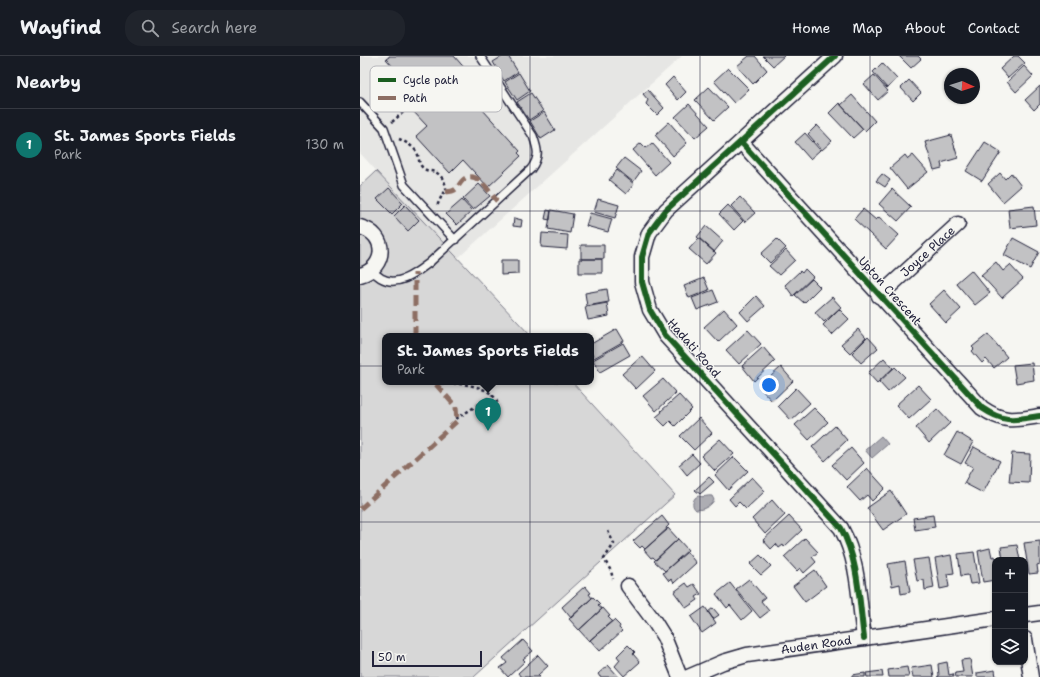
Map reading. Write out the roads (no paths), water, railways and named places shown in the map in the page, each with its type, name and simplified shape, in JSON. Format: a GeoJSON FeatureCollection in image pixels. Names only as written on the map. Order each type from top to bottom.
{"type":"FeatureCollection","features":[{"type":"Feature","properties":{"kind":"street","name":"Hadati Road"},"geometry":{"type":"LineString","coordinates":[[835,56],[666,210],[649,233],[642,257],[642,282],[650,310],[665,335],[841,528],[848,541],[854,560],[864,638]]}},
{"type":"Feature","properties":{"kind":"street","name":"Upton Crescent"},"geometry":{"type":"LineString","coordinates":[[741,142],[982,408],[994,416],[1007,420],[1040,416]]}},
{"type":"Feature","properties":{"kind":"street","name":"Joyce Place"},"geometry":{"type":"LineString","coordinates":[[879,296],[958,224]]}},
{"type":"Feature","properties":{"kind":"street"},"geometry":{"type":"LineString","coordinates":[[360,227],[371,231],[376,235],[379,241],[380,256],[378,262],[366,273]]}},
{"type":"Feature","properties":{"kind":"street"},"geometry":{"type":"LineString","coordinates":[[628,586],[664,637],[680,677]]}},
{"type":"Feature","properties":{"kind":"street"},"geometry":{"type":"LineString","coordinates":[[1028,615],[1040,613]]}},
{"type":"Feature","properties":{"kind":"street","name":"Auden Road"},"geometry":{"type":"LineString","coordinates":[[688,677],[723,662],[747,655],[992,619]]}},
{"type":"Feature","properties":{"kind":"street"},"geometry":{"type":"LineString","coordinates":[[1028,658],[1031,677]]}},
{"type":"Feature","properties":{"kind":"lane"},"geometry":{"type":"LineString","coordinates":[[480,56],[487,66]]}},
{"type":"Feature","properties":{"kind":"lane"},"geometry":{"type":"LineString","coordinates":[[366,273],[382,279],[400,280],[409,277],[430,263],[531,169],[537,160],[538,150],[533,136],[502,89]]}},
{"type":"Feature","properties":{"kind":"lane"},"geometry":{"type":"LineString","coordinates":[[360,102],[384,128],[404,185],[455,240]]}},
{"type":"Feature","properties":{"kind":"place","name":"St. James Sports Fields"},"geometry":{"type":"Point","coordinates":[488,431]}}]}
